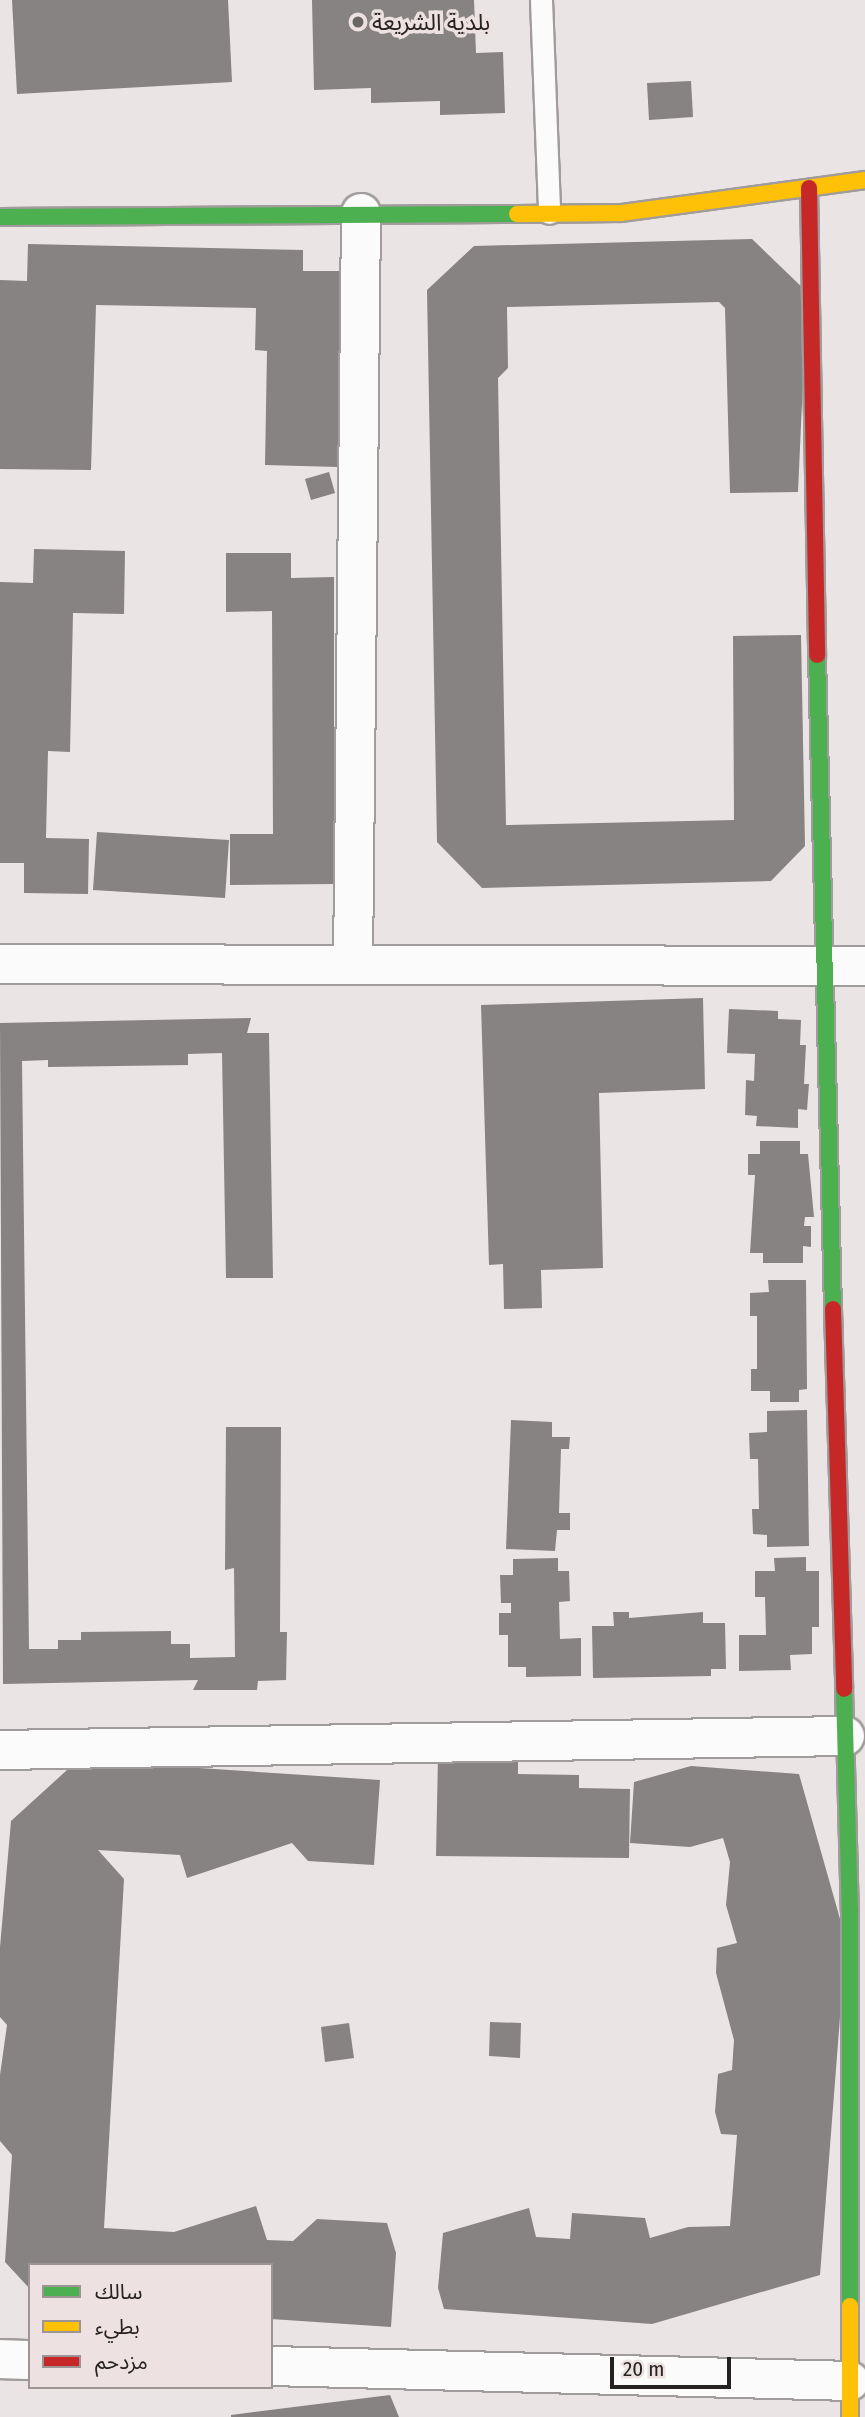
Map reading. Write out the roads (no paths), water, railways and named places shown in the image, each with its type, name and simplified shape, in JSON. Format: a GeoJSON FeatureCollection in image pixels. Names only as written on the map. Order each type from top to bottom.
{"type":"FeatureCollection","features":[{"type":"Feature","properties":{"kind":"street"},"geometry":{"type":"LineString","coordinates":[[0,217],[621,213],[865,180]]}},
{"type":"Feature","properties":{"kind":"street"},"geometry":{"type":"LineString","coordinates":[[273,2366],[850,2399],[850,1911],[823,966],[809,188]]}},
{"type":"Feature","properties":{"kind":"street"},"geometry":{"type":"LineString","coordinates":[[353,965],[361,213]]}},
{"type":"Feature","properties":{"kind":"street"},"geometry":{"type":"LineString","coordinates":[[0,964],[865,966]]}},
{"type":"Feature","properties":{"kind":"street"},"geometry":{"type":"LineString","coordinates":[[0,1750],[845,1735]]}},
{"type":"Feature","properties":{"kind":"street"},"geometry":{"type":"LineString","coordinates":[[0,2359],[28,2360]]}},
{"type":"Feature","properties":{"kind":"lane"},"geometry":{"type":"LineString","coordinates":[[541,0],[549,213]]}},
{"type":"Feature","properties":{"kind":"place","name":"بلدية الشريعة"},"geometry":{"type":"Point","coordinates":[358,22]}}]}
